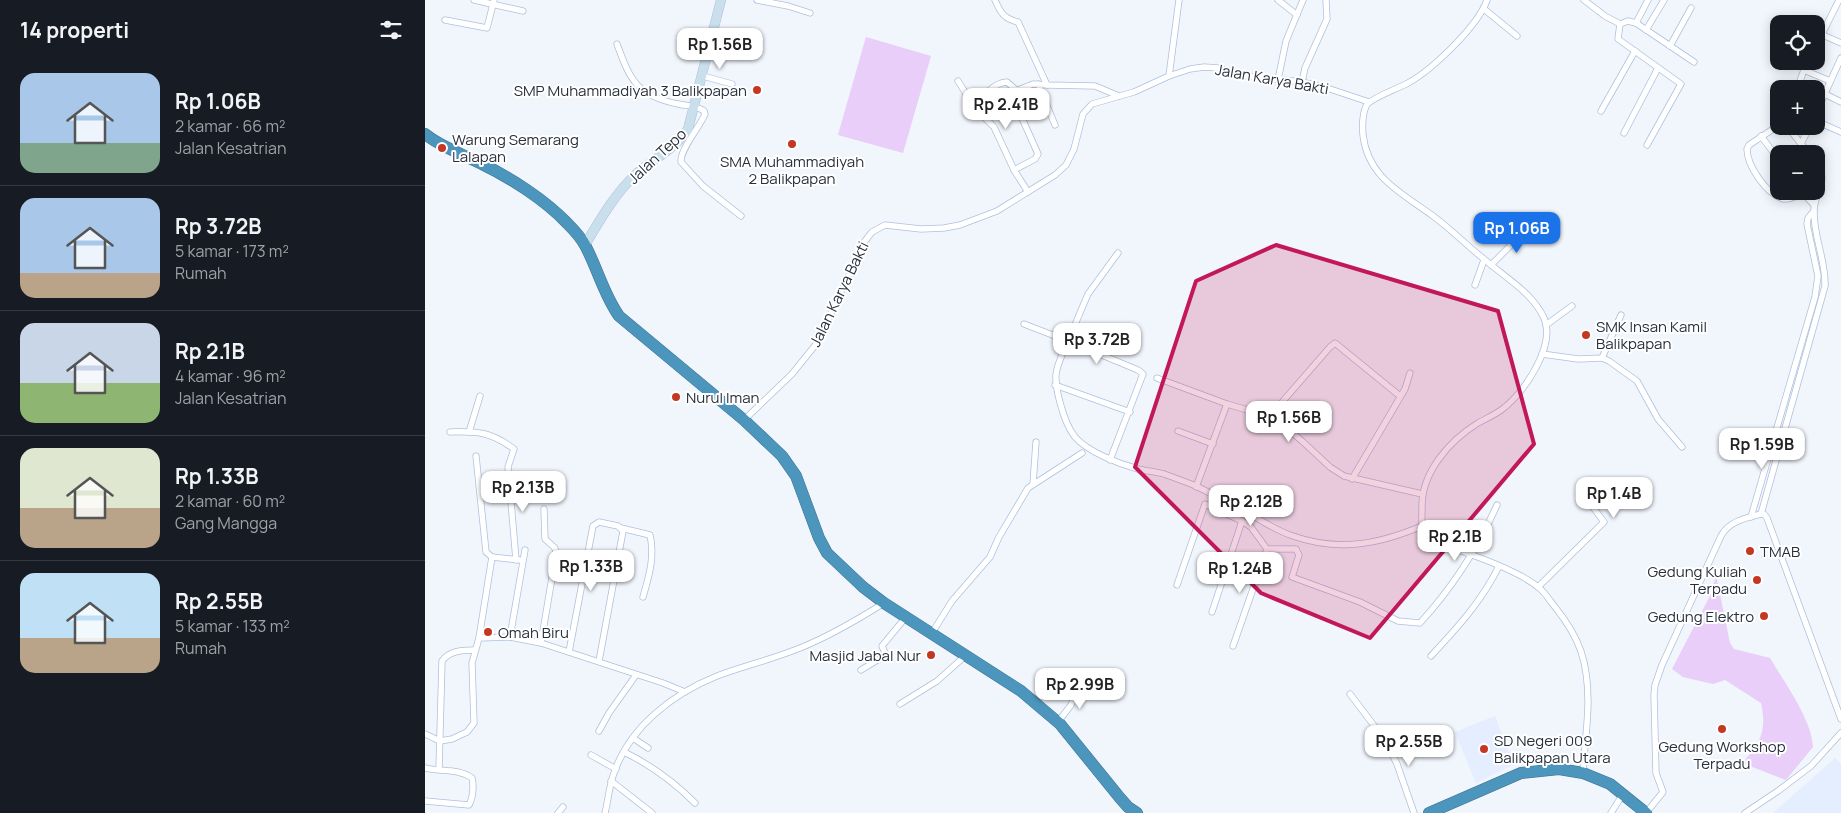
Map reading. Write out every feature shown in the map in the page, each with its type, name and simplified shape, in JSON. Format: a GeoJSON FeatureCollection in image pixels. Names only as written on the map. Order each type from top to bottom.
{"type":"FeatureCollection","features":[{"type":"Feature","properties":{"kind":"highway"},"geometry":{"type":"LineString","coordinates":[[425,134],[444,147],[482,164],[520,187],[559,215],[585,245],[607,296],[619,316],[744,420],[771,444],[789,465],[802,490],[819,538],[827,553],[863,587],[884,603],[1021,692],[1058,722],[1106,783],[1128,807],[1137,813]]}},
{"type":"Feature","properties":{"kind":"highway"},"geometry":{"type":"LineString","coordinates":[[1429,813],[1521,773],[1559,769],[1583,773],[1610,784],[1646,813]]}},
{"type":"Feature","properties":{"kind":"street"},"geometry":{"type":"LineString","coordinates":[[474,0],[494,2],[523,11]]}},
{"type":"Feature","properties":{"kind":"street"},"geometry":{"type":"LineString","coordinates":[[757,0],[788,6],[810,13]]}},
{"type":"Feature","properties":{"kind":"street"},"geometry":{"type":"LineString","coordinates":[[995,0],[1002,16],[1018,22],[1047,85]]}},
{"type":"Feature","properties":{"kind":"street"},"geometry":{"type":"LineString","coordinates":[[1169,76],[1179,0]]}},
{"type":"Feature","properties":{"kind":"street"},"geometry":{"type":"LineString","coordinates":[[1278,0],[1297,15]]}},
{"type":"Feature","properties":{"kind":"street"},"geometry":{"type":"LineString","coordinates":[[1278,80],[1286,41],[1303,0]]}},
{"type":"Feature","properties":{"kind":"street"},"geometry":{"type":"LineString","coordinates":[[1302,82],[1305,68],[1327,19],[1326,0]]}},
{"type":"Feature","properties":{"kind":"street"},"geometry":{"type":"LineString","coordinates":[[1487,0],[1484,9],[1468,30],[1425,72],[1369,102],[1363,113],[1363,130],[1372,165],[1387,182],[1453,231],[1531,300],[1544,317],[1546,343],[1527,382],[1505,407],[1467,431],[1448,448],[1431,473],[1422,494],[1422,526],[1423,532],[1429,538],[1499,566],[1538,587],[1571,628],[1579,644],[1584,662],[1587,700],[1583,773]]}},
{"type":"Feature","properties":{"kind":"street"},"geometry":{"type":"LineString","coordinates":[[1584,0],[1605,16],[1620,24],[1628,21],[1637,23],[1695,62]]}},
{"type":"Feature","properties":{"kind":"street"},"geometry":{"type":"LineString","coordinates":[[1637,23],[1648,0]]}},
{"type":"Feature","properties":{"kind":"street"},"geometry":{"type":"LineString","coordinates":[[1646,30],[1664,0]]}},
{"type":"Feature","properties":{"kind":"street"},"geometry":{"type":"LineString","coordinates":[[1825,23],[1839,0]]}},
{"type":"Feature","properties":{"kind":"street","name":"Jalan Tepo"},"geometry":{"type":"LineString","coordinates":[[585,245],[617,194],[636,174],[685,134],[691,121],[703,76],[719,1]]}},
{"type":"Feature","properties":{"kind":"street"},"geometry":{"type":"LineString","coordinates":[[445,20],[487,28],[494,2]]}},
{"type":"Feature","properties":{"kind":"street"},"geometry":{"type":"LineString","coordinates":[[1670,46],[1691,8]]}},
{"type":"Feature","properties":{"kind":"street"},"geometry":{"type":"LineString","coordinates":[[1484,9],[1517,36]]}},
{"type":"Feature","properties":{"kind":"street"},"geometry":{"type":"LineString","coordinates":[[1620,24],[1618,40],[1681,84],[1647,145]]}},
{"type":"Feature","properties":{"kind":"street"},"geometry":{"type":"LineString","coordinates":[[1825,36],[1841,43]]}},
{"type":"Feature","properties":{"kind":"street"},"geometry":{"type":"LineString","coordinates":[[617,44],[630,77],[641,90],[666,101],[695,107],[702,110],[705,114],[682,153],[681,162],[703,186],[741,216]]}},
{"type":"Feature","properties":{"kind":"street"},"geometry":{"type":"LineString","coordinates":[[1601,111],[1635,52]]}},
{"type":"Feature","properties":{"kind":"street"},"geometry":{"type":"LineString","coordinates":[[1841,58],[1839,69],[1825,94],[1841,102]]}},
{"type":"Feature","properties":{"kind":"street","name":"Jalan Karya Bakti"},"geometry":{"type":"LineString","coordinates":[[744,420],[792,374],[817,343],[865,241],[872,232],[880,226],[890,224],[929,229],[961,225],[988,215],[1028,192],[1055,175],[1066,165],[1074,149],[1079,125],[1085,110],[1092,104],[1147,87],[1169,76],[1190,69],[1204,67],[1218,68],[1248,76],[1302,82],[1369,102]]}},
{"type":"Feature","properties":{"kind":"street"},"geometry":{"type":"LineString","coordinates":[[1624,133],[1658,68]]}},
{"type":"Feature","properties":{"kind":"street"},"geometry":{"type":"LineString","coordinates":[[1801,80],[1805,70],[1831,81]]}},
{"type":"Feature","properties":{"kind":"street"},"geometry":{"type":"LineString","coordinates":[[703,76],[732,84]]}},
{"type":"Feature","properties":{"kind":"street"},"geometry":{"type":"LineString","coordinates":[[958,81],[975,108],[993,127],[1014,170],[1028,192]]}},
{"type":"Feature","properties":{"kind":"street"},"geometry":{"type":"LineString","coordinates":[[975,108],[991,89],[1003,82],[1010,84],[1015,90],[1023,89]]}},
{"type":"Feature","properties":{"kind":"street"},"geometry":{"type":"LineString","coordinates":[[1014,170],[1035,159],[1038,154],[1013,98],[1023,89],[1031,84],[1095,86],[1119,96]]}},
{"type":"Feature","properties":{"kind":"street"},"geometry":{"type":"LineString","coordinates":[[1038,84],[1055,125]]}},
{"type":"Feature","properties":{"kind":"street"},"geometry":{"type":"LineString","coordinates":[[1825,125],[1841,132]]}},
{"type":"Feature","properties":{"kind":"street"},"geometry":{"type":"LineString","coordinates":[[1770,130],[1754,141],[1747,149],[1749,162],[1755,174],[1770,190]]}},
{"type":"Feature","properties":{"kind":"street"},"geometry":{"type":"LineString","coordinates":[[1794,135],[1801,144],[1806,135]]}},
{"type":"Feature","properties":{"kind":"street"},"geometry":{"type":"LineString","coordinates":[[1761,136],[1770,148]]}},
{"type":"Feature","properties":{"kind":"street"},"geometry":{"type":"LineString","coordinates":[[1808,200],[1814,208]]}},
{"type":"Feature","properties":{"kind":"street"},"geometry":{"type":"LineString","coordinates":[[1761,514],[1825,286],[1824,268],[1814,224],[1816,200]]}},
{"type":"Feature","properties":{"kind":"street"},"geometry":{"type":"LineString","coordinates":[[1751,517],[1815,297],[1818,276],[1807,224],[1814,208]]}},
{"type":"Feature","properties":{"kind":"street"},"geometry":{"type":"LineString","coordinates":[[1491,265],[1523,229]]}},
{"type":"Feature","properties":{"kind":"street"},"geometry":{"type":"LineString","coordinates":[[1118,253],[1088,294],[1055,370],[1055,385],[1063,415],[1072,433],[1087,447],[1110,460],[1137,469],[1162,474],[1196,487],[1289,535],[1332,544],[1349,545],[1374,543],[1422,526]]}},
{"type":"Feature","properties":{"kind":"street"},"geometry":{"type":"LineString","coordinates":[[1475,285],[1484,260]]}},
{"type":"Feature","properties":{"kind":"street"},"geometry":{"type":"LineString","coordinates":[[1546,325],[1572,306]]}},
{"type":"Feature","properties":{"kind":"street"},"geometry":{"type":"LineString","coordinates":[[1602,358],[1621,315]]}},
{"type":"Feature","properties":{"kind":"street"},"geometry":{"type":"LineString","coordinates":[[1024,324],[1142,373],[1142,379],[1130,412],[1110,460]]}},
{"type":"Feature","properties":{"kind":"street"},"geometry":{"type":"LineString","coordinates":[[1269,416],[1329,347],[1335,343],[1400,396]]}},
{"type":"Feature","properties":{"kind":"street"},"geometry":{"type":"LineString","coordinates":[[1542,354],[1578,360],[1602,358],[1609,361],[1637,381],[1658,419],[1682,447]]}},
{"type":"Feature","properties":{"kind":"street"},"geometry":{"type":"LineString","coordinates":[[1352,479],[1405,389],[1410,373]]}},
{"type":"Feature","properties":{"kind":"street"},"geometry":{"type":"LineString","coordinates":[[1157,378],[1227,404],[1275,418],[1329,467],[1352,479],[1422,494]]}},
{"type":"Feature","properties":{"kind":"street"},"geometry":{"type":"LineString","coordinates":[[1055,385],[1130,412]]}},
{"type":"Feature","properties":{"kind":"street"},"geometry":{"type":"LineString","coordinates":[[469,432],[481,396]]}},
{"type":"Feature","properties":{"kind":"street"},"geometry":{"type":"LineString","coordinates":[[1196,487],[1227,404]]}},
{"type":"Feature","properties":{"kind":"street"},"geometry":{"type":"LineString","coordinates":[[1178,431],[1213,444]]}},
{"type":"Feature","properties":{"kind":"street"},"geometry":{"type":"LineString","coordinates":[[450,432],[469,432],[495,436],[514,449],[508,467],[520,560],[510,637]]}},
{"type":"Feature","properties":{"kind":"street"},"geometry":{"type":"LineString","coordinates":[[1033,484],[1036,442]]}},
{"type":"Feature","properties":{"kind":"street"},"geometry":{"type":"LineString","coordinates":[[932,633],[952,601],[990,557],[999,537],[1024,494],[1033,484],[1082,453]]}},
{"type":"Feature","properties":{"kind":"street"},"geometry":{"type":"LineString","coordinates":[[476,456],[486,552],[492,557],[520,560]]}},
{"type":"Feature","properties":{"kind":"street"},"geometry":{"type":"LineString","coordinates":[[1538,587],[1604,522],[1584,495]]}},
{"type":"Feature","properties":{"kind":"street"},"geometry":{"type":"LineString","coordinates":[[1177,585],[1205,504],[1243,521],[1251,527],[1267,549]]}},
{"type":"Feature","properties":{"kind":"street"},"geometry":{"type":"LineString","coordinates":[[1267,549],[1296,549],[1299,555],[1292,577],[1360,602],[1398,621],[1420,623],[1454,584],[1472,555],[1497,505]]}},
{"type":"Feature","properties":{"kind":"street"},"geometry":{"type":"LineString","coordinates":[[541,643],[556,554],[555,548],[545,539],[544,509]]}},
{"type":"Feature","properties":{"kind":"street"},"geometry":{"type":"LineString","coordinates":[[1646,813],[1663,792],[1656,773],[1655,747],[1654,695],[1659,672],[1724,530],[1733,523],[1761,514],[1764,514],[1767,518],[1841,719]]}},
{"type":"Feature","properties":{"kind":"street"},"geometry":{"type":"LineString","coordinates":[[1212,612],[1243,521]]}},
{"type":"Feature","properties":{"kind":"street"},"geometry":{"type":"LineString","coordinates":[[569,652],[595,523],[599,522],[650,535],[653,547],[651,569],[643,597]]}},
{"type":"Feature","properties":{"kind":"street"},"geometry":{"type":"LineString","coordinates":[[599,661],[623,531],[621,528]]}},
{"type":"Feature","properties":{"kind":"street"},"geometry":{"type":"LineString","coordinates":[[1233,646],[1267,549]]}},
{"type":"Feature","properties":{"kind":"street"},"geometry":{"type":"LineString","coordinates":[[520,560],[525,550]]}},
{"type":"Feature","properties":{"kind":"street"},"geometry":{"type":"LineString","coordinates":[[425,734],[440,741],[452,740],[467,732],[474,723],[471,672],[474,650],[479,638],[492,557]]}},
{"type":"Feature","properties":{"kind":"street"},"geometry":{"type":"LineString","coordinates":[[1431,656],[1471,611],[1499,566]]}},
{"type":"Feature","properties":{"kind":"street"},"geometry":{"type":"LineString","coordinates":[[605,813],[611,781],[624,752],[633,738],[656,712],[685,692],[716,676],[799,649],[834,634],[884,603]]}},
{"type":"Feature","properties":{"kind":"street"},"geometry":{"type":"LineString","coordinates":[[861,670],[884,656],[885,653],[881,646],[906,617]]}},
{"type":"Feature","properties":{"kind":"street"},"geometry":{"type":"LineString","coordinates":[[479,638],[510,637],[541,643],[599,661],[685,692]]}},
{"type":"Feature","properties":{"kind":"street"},"geometry":{"type":"LineString","coordinates":[[439,768],[442,661],[445,656],[456,651],[474,650]]}},
{"type":"Feature","properties":{"kind":"street"},"geometry":{"type":"LineString","coordinates":[[900,704],[937,681],[965,656]]}},
{"type":"Feature","properties":{"kind":"street"},"geometry":{"type":"LineString","coordinates":[[599,731],[609,712],[636,675]]}},
{"type":"Feature","properties":{"kind":"street"},"geometry":{"type":"LineString","coordinates":[[1058,722],[1071,705],[1080,684]]}},
{"type":"Feature","properties":{"kind":"street"},"geometry":{"type":"LineString","coordinates":[[1351,694],[1385,740],[1397,764],[1414,813]]}},
{"type":"Feature","properties":{"kind":"street"},"geometry":{"type":"LineString","coordinates":[[1745,813],[1811,766],[1841,733]]}},
{"type":"Feature","properties":{"kind":"street"},"geometry":{"type":"LineString","coordinates":[[633,738],[648,748]]}},
{"type":"Feature","properties":{"kind":"street"},"geometry":{"type":"LineString","coordinates":[[624,752],[655,769],[680,788],[695,804]]}},
{"type":"Feature","properties":{"kind":"street"},"geometry":{"type":"LineString","coordinates":[[591,755],[616,769]]}},
{"type":"Feature","properties":{"kind":"street"},"geometry":{"type":"LineString","coordinates":[[425,768],[439,768],[466,774],[472,778],[472,801],[469,804],[425,801]]}},
{"type":"Feature","properties":{"kind":"street"},"geometry":{"type":"LineString","coordinates":[[611,781],[652,813]]}},
{"type":"Feature","properties":{"kind":"street"},"geometry":{"type":"LineString","coordinates":[[1611,813],[1623,794]]}},
{"type":"Feature","properties":{"kind":"street"},"geometry":{"type":"LineString","coordinates":[[558,813],[563,807]]}},
{"type":"Feature","properties":{"kind":"highlighted area"},"geometry":{"type":"Polygon","coordinates":[[[1276,245],[1498,311],[1534,444],[1370,638],[1261,593],[1135,467],[1196,281],[1276,245]]]}},
{"type":"Feature","properties":{"kind":"shaded area"},"geometry":{"type":"Polygon","coordinates":[[[866,37],[931,56],[903,153],[838,135],[866,37]]]}},
{"type":"Feature","properties":{"kind":"shaded area"},"geometry":{"type":"Polygon","coordinates":[[[1716,575],[1730,643],[1734,649],[1770,658],[1803,713],[1808,725],[1813,747],[1786,780],[1742,763],[1754,749],[1761,736],[1763,713],[1761,703],[1725,680],[1713,684],[1683,677],[1672,669],[1711,594],[1716,575]]]}},
{"type":"Feature","properties":{"kind":"shaded area","name":"SD Negeri 009 Balikpapan Utara"},"geometry":{"type":"Polygon","coordinates":[[[1495,716],[1513,765],[1476,783],[1455,732],[1495,716]]]}},
{"type":"Feature","properties":{"kind":"shaded area"},"geometry":{"type":"Polygon","coordinates":[[[1835,758],[1841,764],[1841,813],[1773,813],[1835,758]]]}},
{"type":"Feature","properties":{"kind":"place","name":"SMP Muhammadiyah 3 Balikpapan"},"geometry":{"type":"Point","coordinates":[757,90]}},
{"type":"Feature","properties":{"kind":"place","name":"SMA Muhammadiyah 2 Balikpapan"},"geometry":{"type":"Point","coordinates":[792,144]}},
{"type":"Feature","properties":{"kind":"place","name":"Warung Semarang Lalapan"},"geometry":{"type":"Point","coordinates":[442,148]}},
{"type":"Feature","properties":{"kind":"place","name":"SMK Insan Kamil Balikpapan"},"geometry":{"type":"Point","coordinates":[1586,335]}},
{"type":"Feature","properties":{"kind":"place","name":"Nurul Iman"},"geometry":{"type":"Point","coordinates":[676,397]}},
{"type":"Feature","properties":{"kind":"place","name":"TMAB"},"geometry":{"type":"Point","coordinates":[1750,551]}},
{"type":"Feature","properties":{"kind":"place","name":"Gedung Kuliah Terpadu"},"geometry":{"type":"Point","coordinates":[1757,580]}},
{"type":"Feature","properties":{"kind":"place","name":"Gedung Elektro"},"geometry":{"type":"Point","coordinates":[1764,616]}},
{"type":"Feature","properties":{"kind":"place","name":"Omah Biru"},"geometry":{"type":"Point","coordinates":[488,632]}},
{"type":"Feature","properties":{"kind":"place","name":"Masjid Jabal Nur"},"geometry":{"type":"Point","coordinates":[931,655]}},
{"type":"Feature","properties":{"kind":"place","name":"Gedung Workshop Terpadu"},"geometry":{"type":"Point","coordinates":[1722,729]}},
{"type":"Feature","properties":{"kind":"place","name":"SD Negeri 009 Balikpapan Utara"},"geometry":{"type":"Point","coordinates":[1484,749]}}]}
